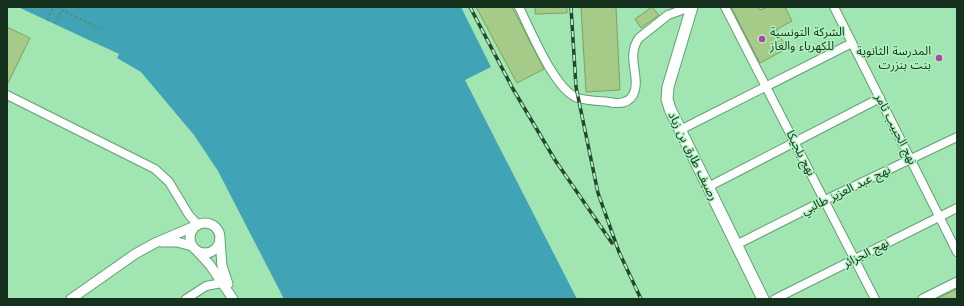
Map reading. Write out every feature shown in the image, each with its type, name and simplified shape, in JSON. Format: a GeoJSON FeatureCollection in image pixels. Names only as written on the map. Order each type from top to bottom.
{"type":"FeatureCollection","features":[{"type":"Feature","properties":{"kind":"main road","name":"رصيف طارق بن زياد"},"geometry":{"type":"LineString","coordinates":[[691,7],[668,87],[667,99],[680,130],[763,299]]}},
{"type":"Feature","properties":{"kind":"street"},"geometry":{"type":"LineString","coordinates":[[519,7],[548,65],[567,92],[578,98],[621,104],[630,99],[635,90],[632,55],[635,43],[639,38],[668,15],[691,7]]}},
{"type":"Feature","properties":{"kind":"street","name":"نهج بلجيكا"},"geometry":{"type":"LineString","coordinates":[[725,7],[875,299]]}},
{"type":"Feature","properties":{"kind":"street","name":"نهج الحبيب ثامر"},"geometry":{"type":"LineString","coordinates":[[834,7],[957,252]]}},
{"type":"Feature","properties":{"kind":"street"},"geometry":{"type":"LineString","coordinates":[[680,130],[852,43]]}},
{"type":"Feature","properties":{"kind":"street"},"geometry":{"type":"LineString","coordinates":[[7,95],[155,169],[169,182],[197,226]]}},
{"type":"Feature","properties":{"kind":"street"},"geometry":{"type":"LineString","coordinates":[[708,187],[880,98]]}},
{"type":"Feature","properties":{"kind":"street","name":"نهج عبد العزيز طالبي"},"geometry":{"type":"LineString","coordinates":[[736,245],[825,200],[957,137]]}},
{"type":"Feature","properties":{"kind":"street","name":"نهج الجزائر"},"geometry":{"type":"LineString","coordinates":[[775,299],[957,208]]}},
{"type":"Feature","properties":{"kind":"street"},"geometry":{"type":"LineString","coordinates":[[71,299],[135,254],[155,243],[197,226],[211,225],[218,231],[225,282],[232,297]]}},
{"type":"Feature","properties":{"kind":"street"},"geometry":{"type":"LineString","coordinates":[[197,226],[190,234],[195,249],[225,282]]}},
{"type":"Feature","properties":{"kind":"street"},"geometry":{"type":"LineString","coordinates":[[155,243],[177,242],[207,253],[216,248],[220,240]]}},
{"type":"Feature","properties":{"kind":"street"},"geometry":{"type":"LineString","coordinates":[[186,299],[206,286],[225,282]]}},
{"type":"Feature","properties":{"kind":"street"},"geometry":{"type":"LineString","coordinates":[[923,299],[957,282]]}},
{"type":"Feature","properties":{"kind":"path"},"geometry":{"type":"LineString","coordinates":[[46,20],[53,7]]}},
{"type":"Feature","properties":{"kind":"path"},"geometry":{"type":"LineString","coordinates":[[55,24],[62,10],[103,30]]}},
{"type":"Feature","properties":{"kind":"water"},"geometry":{"type":"Polygon","coordinates":[[[18,7],[461,7],[491,67],[465,80],[577,299],[284,299],[218,171],[194,135],[141,72],[117,58],[119,54],[18,7]]]}},
{"type":"Feature","properties":{"kind":"building"},"geometry":{"type":"Polygon","coordinates":[[[476,7],[512,7],[544,69],[517,83],[476,7]]]}},
{"type":"Feature","properties":{"kind":"building"},"geometry":{"type":"Polygon","coordinates":[[[535,7],[567,7],[567,13],[535,14],[535,7]]]}},
{"type":"Feature","properties":{"kind":"building"},"geometry":{"type":"Polygon","coordinates":[[[581,7],[616,7],[620,90],[586,92],[581,7]]]}},
{"type":"Feature","properties":{"kind":"building"},"geometry":{"type":"Polygon","coordinates":[[[652,7],[659,15],[641,28],[635,19],[652,7]]]}},
{"type":"Feature","properties":{"kind":"building","name":"الشركة التونسية للكهرباء والغاز"},"geometry":{"type":"Polygon","coordinates":[[[731,7],[758,7],[760,10],[768,7],[785,7],[792,21],[777,29],[786,49],[760,63],[731,7]]]}},
{"type":"Feature","properties":{"kind":"building"},"geometry":{"type":"Polygon","coordinates":[[[7,27],[30,38],[7,85],[7,27]]]}},
{"type":"Feature","properties":{"kind":"building"},"geometry":{"type":"Polygon","coordinates":[[[957,289],[957,299],[936,299],[957,289]]]}},
{"type":"Feature","properties":{"kind":"railway"},"geometry":{"type":"LineString","coordinates":[[470,7],[513,89],[555,160],[612,243]]}},
{"type":"Feature","properties":{"kind":"railway"},"geometry":{"type":"LineString","coordinates":[[571,7],[576,87],[598,193],[619,252],[641,299]]}},
{"type":"Feature","properties":{"kind":"place","name":"الشركة التونسية للكهرباء والغاز"},"geometry":{"type":"Point","coordinates":[762,39]}},
{"type":"Feature","properties":{"kind":"place","name":"المدرسة الثانوية بنت بنزرت"},"geometry":{"type":"Point","coordinates":[939,58]}}]}
